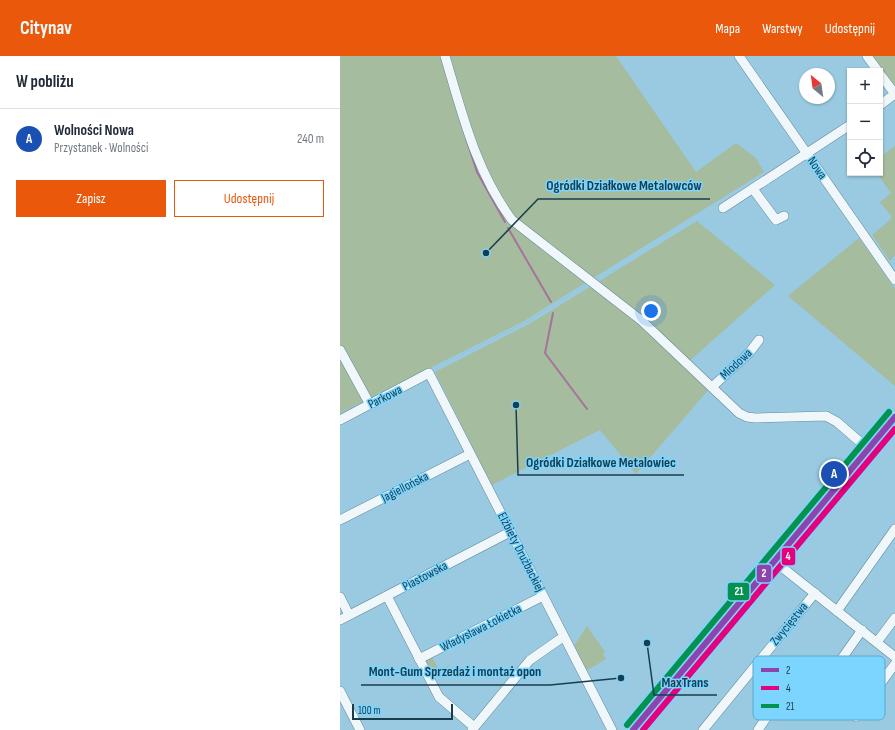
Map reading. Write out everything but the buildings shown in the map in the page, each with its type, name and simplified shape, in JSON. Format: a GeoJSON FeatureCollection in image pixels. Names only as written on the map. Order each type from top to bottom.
{"type":"FeatureCollection","features":[{"type":"Feature","properties":{"kind":"main road"},"geometry":{"type":"LineString","coordinates":[[633,730],[895,417]]}},
{"type":"Feature","properties":{"kind":"street"},"geometry":{"type":"LineString","coordinates":[[445,56],[480,166],[502,207],[512,220],[642,321],[712,387],[733,409],[746,417],[826,416],[838,422],[868,449]]}},
{"type":"Feature","properties":{"kind":"street","name":"Nowa"},"geometry":{"type":"LineString","coordinates":[[739,56],[895,280]]}},
{"type":"Feature","properties":{"kind":"street"},"geometry":{"type":"LineString","coordinates":[[868,56],[876,68]]}},
{"type":"Feature","properties":{"kind":"street"},"geometry":{"type":"LineString","coordinates":[[883,78],[895,94],[883,103]]}},
{"type":"Feature","properties":{"kind":"street"},"geometry":{"type":"LineString","coordinates":[[723,208],[847,127]]}},
{"type":"Feature","properties":{"kind":"street"},"geometry":{"type":"LineString","coordinates":[[752,189],[776,220],[784,216]]}},
{"type":"Feature","properties":{"kind":"street","name":"Miodowa"},"geometry":{"type":"LineString","coordinates":[[712,387],[749,353],[759,340]]}},
{"type":"Feature","properties":{"kind":"street"},"geometry":{"type":"LineString","coordinates":[[340,350],[368,400]]}},
{"type":"Feature","properties":{"kind":"street","name":"Parkowa"},"geometry":{"type":"LineString","coordinates":[[340,420],[429,374]]}},
{"type":"Feature","properties":{"kind":"street","name":"Elżbiety Drużbackiej"},"geometry":{"type":"LineString","coordinates":[[429,374],[612,730]]}},
{"type":"Feature","properties":{"kind":"street","name":"Jagiellońska"},"geometry":{"type":"LineString","coordinates":[[340,520],[470,454]]}},
{"type":"Feature","properties":{"kind":"street"},"geometry":{"type":"LineString","coordinates":[[838,611],[895,529]]}},
{"type":"Feature","properties":{"kind":"street","name":"Piastowska"},"geometry":{"type":"LineString","coordinates":[[340,620],[510,532]]}},
{"type":"Feature","properties":{"kind":"street"},"geometry":{"type":"LineString","coordinates":[[774,561],[895,657]]}},
{"type":"Feature","properties":{"kind":"street","name":"Zwycięstwa"},"geometry":{"type":"LineString","coordinates":[[763,656],[815,593]]}},
{"type":"Feature","properties":{"kind":"street"},"geometry":{"type":"LineString","coordinates":[[386,596],[440,697],[473,729],[530,660],[563,637]]}},
{"type":"Feature","properties":{"kind":"street","name":"Władysława Łokietka"},"geometry":{"type":"LineString","coordinates":[[419,659],[543,596]]}},
{"type":"Feature","properties":{"kind":"street"},"geometry":{"type":"LineString","coordinates":[[340,597],[350,615]]}},
{"type":"Feature","properties":{"kind":"street"},"geometry":{"type":"LineString","coordinates":[[877,642],[895,618]]}},
{"type":"Feature","properties":{"kind":"street"},"geometry":{"type":"LineString","coordinates":[[844,656],[862,630]]}},
{"type":"Feature","properties":{"kind":"street"},"geometry":{"type":"LineString","coordinates":[[885,678],[895,664]]}},
{"type":"Feature","properties":{"kind":"street","name":"Zwycięstwa"},"geometry":{"type":"LineString","coordinates":[[703,730],[753,669]]}},
{"type":"Feature","properties":{"kind":"street"},"geometry":{"type":"LineString","coordinates":[[341,696],[360,730]]}},
{"type":"Feature","properties":{"kind":"street"},"geometry":{"type":"LineString","coordinates":[[758,730],[765,720]]}},
{"type":"Feature","properties":{"kind":"green space"},"geometry":{"type":"Polygon","coordinates":[[[340,56],[616,56],[696,172],[736,143],[756,158],[764,172],[524,321],[340,413],[340,56]]]}},
{"type":"Feature","properties":{"kind":"green space"},"geometry":{"type":"Polygon","coordinates":[[[871,56],[895,56],[895,86],[893,87],[883,73],[883,68],[880,68],[871,56]]]}},
{"type":"Feature","properties":{"kind":"green space"},"geometry":{"type":"Polygon","coordinates":[[[895,146],[895,255],[890,261],[872,235],[891,219],[891,216],[880,202],[891,193],[879,176],[883,176],[883,155],[895,146]]]}},
{"type":"Feature","properties":{"kind":"green space"},"geometry":{"type":"Polygon","coordinates":[[[697,221],[775,285],[685,365],[710,388],[636,474],[600,430],[492,485],[435,372],[531,323],[697,221]]]}},
{"type":"Feature","properties":{"kind":"green space"},"geometry":{"type":"Polygon","coordinates":[[[859,238],[895,289],[895,386],[788,296],[859,238]]]}},
{"type":"Feature","properties":{"kind":"green space"},"geometry":{"type":"Polygon","coordinates":[[[590,283],[527,322],[432,369],[526,322],[590,283]]]}},
{"type":"Feature","properties":{"kind":"green space"},"geometry":{"type":"Polygon","coordinates":[[[809,508],[810,511],[784,542],[783,540],[809,508]]]}},
{"type":"Feature","properties":{"kind":"green space"},"geometry":{"type":"Polygon","coordinates":[[[779,570],[770,576],[745,605],[772,572],[779,570]]]}},
{"type":"Feature","properties":{"kind":"green space"},"geometry":{"type":"Polygon","coordinates":[[[587,626],[605,652],[603,654],[606,659],[586,671],[574,646],[587,626]]]}},
{"type":"Feature","properties":{"kind":"green space"},"geometry":{"type":"Polygon","coordinates":[[[703,635],[702,640],[678,669],[672,673],[703,635]]]}},
{"type":"Feature","properties":{"kind":"green space"},"geometry":{"type":"Polygon","coordinates":[[[432,657],[439,670],[452,664],[433,677],[425,660],[432,657]]]}},
{"type":"Feature","properties":{"kind":"waterway"},"geometry":{"type":"LineString","coordinates":[[466,138],[477,172],[505,222]]}},
{"type":"Feature","properties":{"kind":"waterway"},"geometry":{"type":"LineString","coordinates":[[508,228],[551,302]]}},
{"type":"Feature","properties":{"kind":"waterway"},"geometry":{"type":"LineString","coordinates":[[553,313],[545,353],[587,409]]}},
{"type":"Feature","properties":{"kind":"transit line","name":"21"},"geometry":{"type":"LineString","coordinates":[[627,725],[889,412]]}},
{"type":"Feature","properties":{"kind":"transit line","name":"2"},"geometry":{"type":"LineString","coordinates":[[633,730],[895,417]]}},
{"type":"Feature","properties":{"kind":"transit line","name":"4"},"geometry":{"type":"LineString","coordinates":[[643,730],[895,429]]}},
{"type":"Feature","properties":{"kind":"place","name":"Ogródki Działkowe Metalowców"},"geometry":{"type":"Point","coordinates":[486,253]}},
{"type":"Feature","properties":{"kind":"place","name":"Ogródki Działkowe Metalowiec"},"geometry":{"type":"Point","coordinates":[516,405]}},
{"type":"Feature","properties":{"kind":"place","name":"Wolności Nowa"},"geometry":{"type":"Point","coordinates":[834,474]}},
{"type":"Feature","properties":{"kind":"place","name":"MaxTrans"},"geometry":{"type":"Point","coordinates":[647,643]}},
{"type":"Feature","properties":{"kind":"place","name":"Mont-Gum Sprzedaż i montaż opon"},"geometry":{"type":"Point","coordinates":[621,678]}}]}
